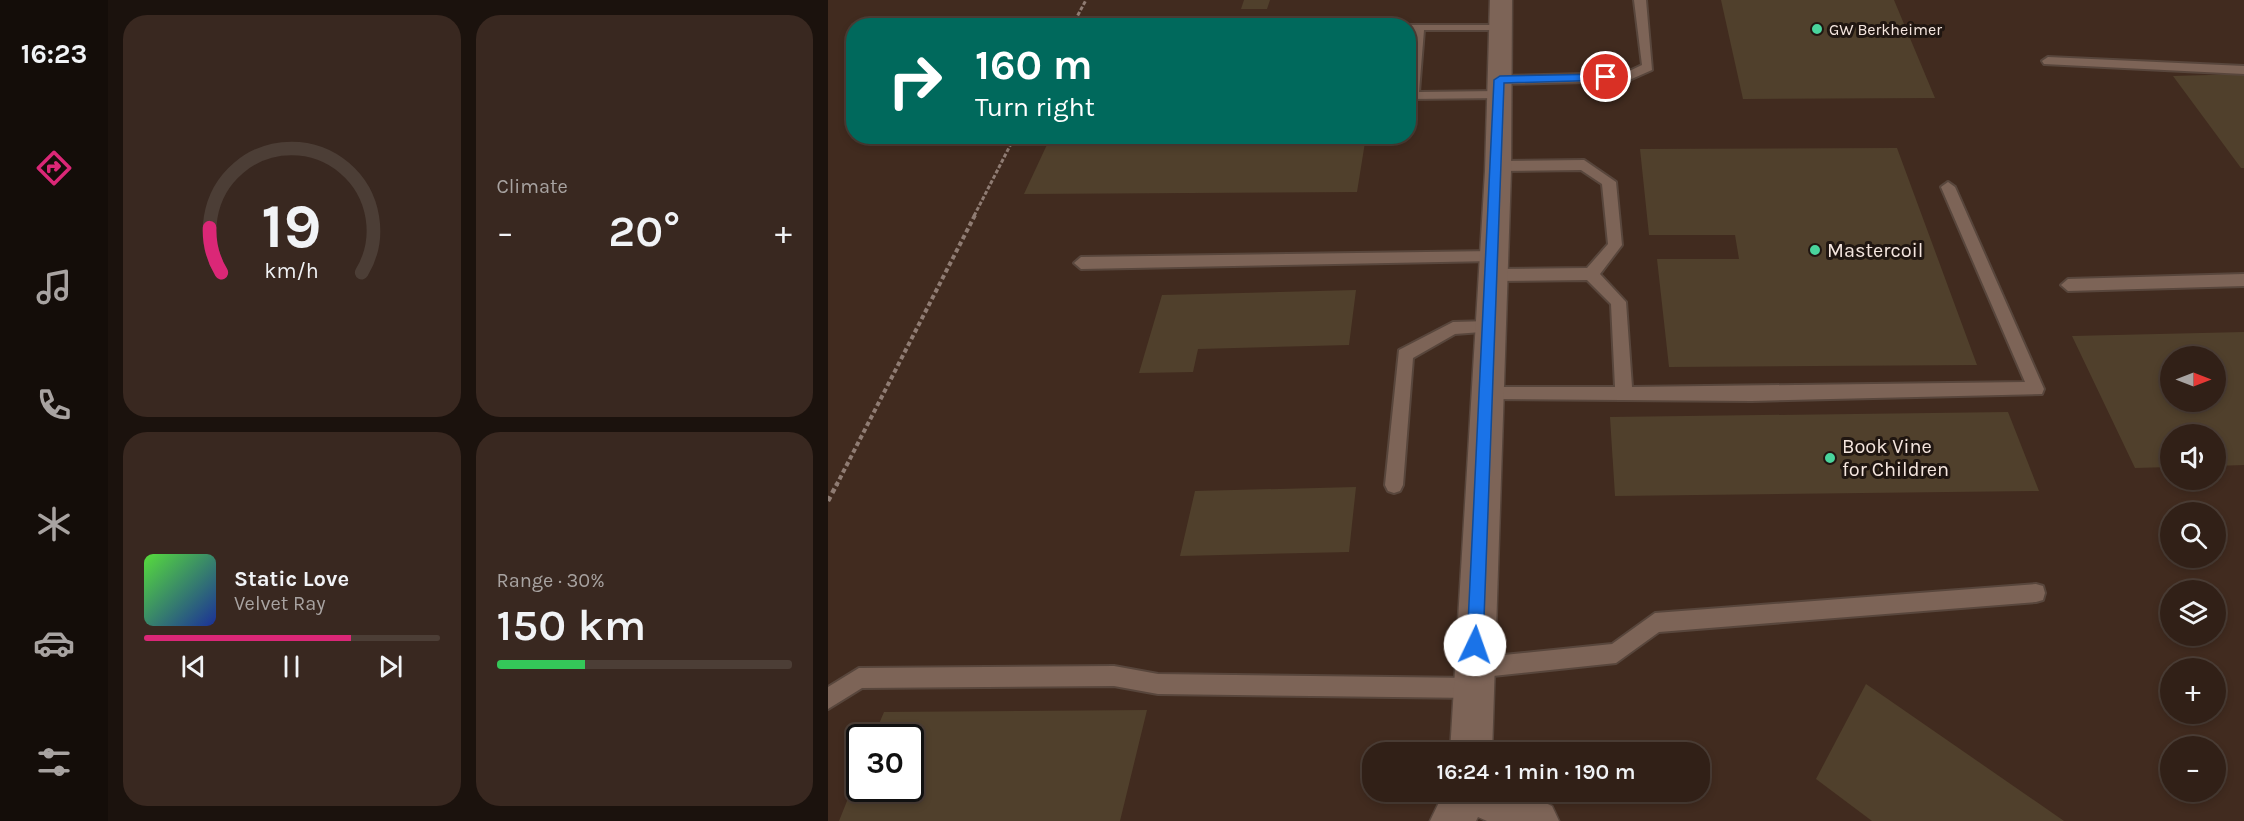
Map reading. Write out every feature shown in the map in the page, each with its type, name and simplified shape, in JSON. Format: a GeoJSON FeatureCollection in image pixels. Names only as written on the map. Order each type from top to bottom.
{"type":"FeatureCollection","features":[{"type":"Feature","properties":{"kind":"street"},"geometry":{"type":"LineString","coordinates":[[1471,742],[1498,165],[1501,14]]}},
{"type":"Feature","properties":{"kind":"street"},"geometry":{"type":"LineString","coordinates":[[1452,821],[1464,802]]}},
{"type":"Feature","properties":{"kind":"street"},"geometry":{"type":"LineString","coordinates":[[1493,802],[1537,821]]}},
{"type":"Feature","properties":{"kind":"lane"},"geometry":{"type":"LineString","coordinates":[[1416,96],[1627,77],[1648,67],[1640,0]]}},
{"type":"Feature","properties":{"kind":"lane"},"geometry":{"type":"LineString","coordinates":[[1416,27],[1501,14]]}},
{"type":"Feature","properties":{"kind":"lane"},"geometry":{"type":"LineString","coordinates":[[2048,61],[2244,70]]}},
{"type":"Feature","properties":{"kind":"lane"},"geometry":{"type":"LineString","coordinates":[[1498,165],[1584,165],[1609,182],[1615,245],[1591,274]]}},
{"type":"Feature","properties":{"kind":"lane"},"geometry":{"type":"LineString","coordinates":[[1487,394],[2036,389],[1948,187]]}},
{"type":"Feature","properties":{"kind":"lane"},"geometry":{"type":"LineString","coordinates":[[1081,263],[1493,266],[1591,274],[1618,302],[1624,394]]}},
{"type":"Feature","properties":{"kind":"lane"},"geometry":{"type":"LineString","coordinates":[[2068,285],[2244,280]]}},
{"type":"Feature","properties":{"kind":"lane"},"geometry":{"type":"LineString","coordinates":[[1394,485],[1405,355],[1453,328],[1490,327]]}},
{"type":"Feature","properties":{"kind":"lane"},"geometry":{"type":"LineString","coordinates":[[828,699],[859,678],[1113,676],[1158,684],[1474,678],[1616,653],[1655,623],[2036,593]]}},
{"type":"Feature","properties":{"kind":"path"},"geometry":{"type":"LineString","coordinates":[[1076,18],[1086,0]]}},
{"type":"Feature","properties":{"kind":"path"},"geometry":{"type":"LineString","coordinates":[[828,501],[1011,144]]}},
{"type":"Feature","properties":{"kind":"building"},"geometry":{"type":"Polygon","coordinates":[[[1244,0],[1270,0],[1267,9],[1241,9],[1244,0]]]}},
{"type":"Feature","properties":{"kind":"building"},"geometry":{"type":"Polygon","coordinates":[[[1721,0],[1894,0],[1935,98],[1743,99],[1721,0]]]}},
{"type":"Feature","properties":{"kind":"building"},"geometry":{"type":"Polygon","coordinates":[[[2244,74],[2244,168],[2241,168],[2173,76],[2244,74]]]}},
{"type":"Feature","properties":{"kind":"building"},"geometry":{"type":"Polygon","coordinates":[[[1047,144],[1365,144],[1357,192],[1024,194],[1047,144]]]}},
{"type":"Feature","properties":{"kind":"building"},"geometry":{"type":"Polygon","coordinates":[[[1897,148],[1977,365],[1669,367],[1657,259],[1739,259],[1735,235],[1649,235],[1640,149],[1897,148]]]}},
{"type":"Feature","properties":{"kind":"building"},"geometry":{"type":"Polygon","coordinates":[[[1356,290],[1349,345],[1198,349],[1193,372],[1139,373],[1162,295],[1356,290]]]}},
{"type":"Feature","properties":{"kind":"building"},"geometry":{"type":"Polygon","coordinates":[[[2244,332],[2244,465],[2226,466],[2226,424],[2160,424],[2160,467],[2135,468],[2072,336],[2244,332]]]}},
{"type":"Feature","properties":{"kind":"building"},"geometry":{"type":"Polygon","coordinates":[[[2008,412],[2039,491],[1615,496],[1610,417],[2008,412]]]}},
{"type":"Feature","properties":{"kind":"building"},"geometry":{"type":"Polygon","coordinates":[[[1356,487],[1349,552],[1180,556],[1195,491],[1356,487]]]}},
{"type":"Feature","properties":{"kind":"building"},"geometry":{"type":"Polygon","coordinates":[[[1866,684],[2064,821],[1872,821],[1816,779],[1866,684]]]}},
{"type":"Feature","properties":{"kind":"building"},"geometry":{"type":"Polygon","coordinates":[[[1147,710],[1120,821],[839,821],[847,802],[924,802],[924,724],[879,724],[884,712],[1147,710]]]}},
{"type":"Feature","properties":{"kind":"place","name":"GW Berkheimer"},"geometry":{"type":"Point","coordinates":[1817,29]}},
{"type":"Feature","properties":{"kind":"place","name":"Mastercoil"},"geometry":{"type":"Point","coordinates":[1815,250]}},
{"type":"Feature","properties":{"kind":"place","name":"Book Vine for Children"},"geometry":{"type":"Point","coordinates":[1830,458]}},
{"type":"Feature","properties":{"kind":"route"},"geometry":{"type":"LineString","coordinates":[[1475,645],[1500,80],[1606,77]]}}]}
